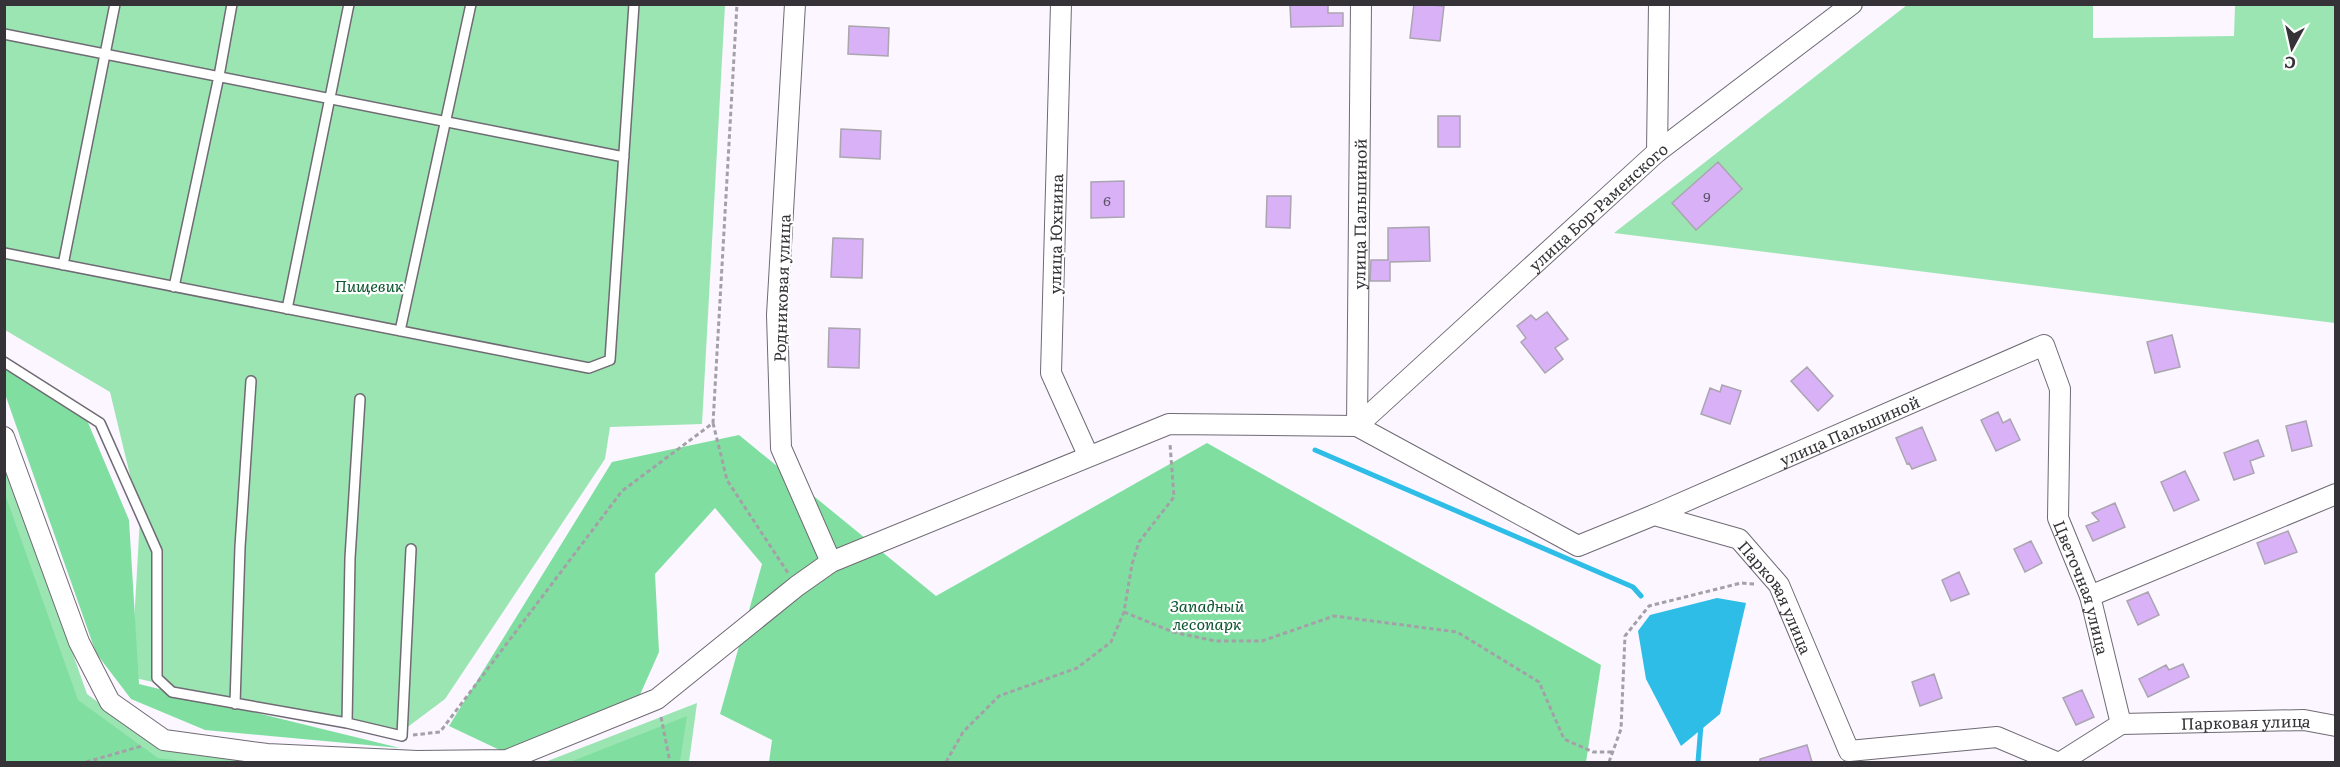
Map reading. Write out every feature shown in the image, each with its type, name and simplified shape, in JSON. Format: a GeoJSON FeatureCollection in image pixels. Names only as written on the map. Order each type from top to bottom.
{"type":"FeatureCollection","features":[{"type":"Feature","properties":{"kind":"street","name":"Родниковая улица"},"geometry":{"type":"LineString","coordinates":[[795,4],[777,315],[781,448],[831,562]]}},
{"type":"Feature","properties":{"kind":"street","name":"улица Юхнина"},"geometry":{"type":"LineString","coordinates":[[1061,4],[1051,373],[1088,455]]}},
{"type":"Feature","properties":{"kind":"street","name":"улица Пальшиной"},"geometry":{"type":"LineString","coordinates":[[1357,426],[1361,4]]}},
{"type":"Feature","properties":{"kind":"street"},"geometry":{"type":"LineString","coordinates":[[1657,152],[1659,4]]}},
{"type":"Feature","properties":{"kind":"street","name":"улица Бор-Раменского"},"geometry":{"type":"LineString","coordinates":[[1357,426],[1657,152],[1852,4]]}},
{"type":"Feature","properties":{"kind":"street","name":"улица Пальшиной"},"geometry":{"type":"LineString","coordinates":[[1654,515],[2044,345]]}},
{"type":"Feature","properties":{"kind":"street","name":"Цветочная улица"},"geometry":{"type":"LineString","coordinates":[[2044,345],[2060,389],[2058,518],[2090,596],[2121,724]]}},
{"type":"Feature","properties":{"kind":"street"},"geometry":{"type":"LineString","coordinates":[[4,437],[80,642],[110,702],[164,740],[267,753],[417,761],[507,760],[657,699],[796,586],[831,562],[1168,424],[1357,426],[1578,546],[1654,515]]}},
{"type":"Feature","properties":{"kind":"street"},"geometry":{"type":"LineString","coordinates":[[2090,596],[2336,494]]}},
{"type":"Feature","properties":{"kind":"street","name":"Парковая улица"},"geometry":{"type":"LineString","coordinates":[[1654,515],[1739,539],[1779,585],[1849,751],[1997,737],[2058,762],[2121,724],[2304,720],[2336,726]]}},
{"type":"Feature","properties":{"kind":"lane"},"geometry":{"type":"LineString","coordinates":[[63,265],[115,4]]}},
{"type":"Feature","properties":{"kind":"lane"},"geometry":{"type":"LineString","coordinates":[[174,287],[232,4]]}},
{"type":"Feature","properties":{"kind":"lane"},"geometry":{"type":"LineString","coordinates":[[287,309],[349,4]]}},
{"type":"Feature","properties":{"kind":"lane"},"geometry":{"type":"LineString","coordinates":[[400,331],[471,4]]}},
{"type":"Feature","properties":{"kind":"lane"},"geometry":{"type":"LineString","coordinates":[[4,253],[588,368],[610,360],[634,4]]}},
{"type":"Feature","properties":{"kind":"lane"},"geometry":{"type":"LineString","coordinates":[[4,34],[624,157]]}},
{"type":"Feature","properties":{"kind":"lane"},"geometry":{"type":"LineString","coordinates":[[4,362],[100,423],[157,551],[157,678],[172,692],[347,723],[402,736],[411,549]]}},
{"type":"Feature","properties":{"kind":"lane"},"geometry":{"type":"LineString","coordinates":[[235,704],[240,548],[251,381]]}},
{"type":"Feature","properties":{"kind":"lane"},"geometry":{"type":"LineString","coordinates":[[347,723],[350,558],[360,399]]}},
{"type":"Feature","properties":{"kind":"path"},"geometry":{"type":"LineString","coordinates":[[737,4],[713,423],[727,480],[796,586]]}},
{"type":"Feature","properties":{"kind":"path"},"geometry":{"type":"LineString","coordinates":[[402,736],[440,732],[622,491],[713,423]]}},
{"type":"Feature","properties":{"kind":"path"},"geometry":{"type":"LineString","coordinates":[[946,762],[963,732],[999,696],[1077,668],[1111,642],[1124,612],[1132,564],[1139,542],[1174,497],[1168,424]]}},
{"type":"Feature","properties":{"kind":"path"},"geometry":{"type":"LineString","coordinates":[[1609,762],[1622,729],[1625,636],[1649,606],[1741,584]]}},
{"type":"Feature","properties":{"kind":"path"},"geometry":{"type":"LineString","coordinates":[[1124,612],[1173,632],[1215,641],[1262,641],[1334,616],[1457,632],[1539,682],[1564,739],[1593,752],[1613,752]]}},
{"type":"Feature","properties":{"kind":"path"},"geometry":{"type":"LineString","coordinates":[[657,699],[670,762]]}},
{"type":"Feature","properties":{"kind":"path"},"geometry":{"type":"LineString","coordinates":[[86,762],[164,740]]}},
{"type":"Feature","properties":{"kind":"green space","name":"Пищевик"},"geometry":{"type":"Polygon","coordinates":[[[5,5],[725,5],[702,424],[610,427],[605,459],[445,699],[393,738],[131,677],[140,517],[110,392],[5,330],[5,5]]]}},
{"type":"Feature","properties":{"kind":"green space"},"geometry":{"type":"Polygon","coordinates":[[[1907,5],[2093,5],[2093,38],[2234,36],[2235,5],[2335,5],[2335,323],[1614,233],[1907,5]]]}},
{"type":"Feature","properties":{"kind":"green space"},"geometry":{"type":"Polygon","coordinates":[[[4,365],[84,413],[129,520],[139,684],[400,748],[205,730],[131,699],[96,653],[5,394],[4,365]]]}},
{"type":"Feature","properties":{"kind":"green space","name":"Западный лесопарк"},"geometry":{"type":"Polygon","coordinates":[[[739,435],[936,596],[1207,443],[1601,665],[1586,762],[769,762],[772,740],[720,714],[762,564],[715,508],[655,574],[659,652],[639,697],[506,753],[449,726],[612,462],[739,435]]]}},
{"type":"Feature","properties":{"kind":"green space"},"geometry":{"type":"Polygon","coordinates":[[[4,458],[87,694],[162,750],[259,762],[5,762],[4,458]]]}},
{"type":"Feature","properties":{"kind":"green space"},"geometry":{"type":"Polygon","coordinates":[[[5,494],[78,700],[158,758],[191,762],[5,762],[5,494]]]}},
{"type":"Feature","properties":{"kind":"green space"},"geometry":{"type":"Polygon","coordinates":[[[697,703],[689,762],[545,762],[697,703]]]}},
{"type":"Feature","properties":{"kind":"green space"},"geometry":{"type":"Polygon","coordinates":[[[687,716],[680,762],[570,762],[687,716]]]}},
{"type":"Feature","properties":{"kind":"water"},"geometry":{"type":"Polygon","coordinates":[[[1717,598],[1746,603],[1720,714],[1681,746],[1646,679],[1638,631],[1650,615],[1717,598]]]}},
{"type":"Feature","properties":{"kind":"building"},"geometry":{"type":"Polygon","coordinates":[[[1328,4],[1328,13],[1343,13],[1343,26],[1291,27],[1290,5],[1328,4]]]}},
{"type":"Feature","properties":{"kind":"building"},"geometry":{"type":"Polygon","coordinates":[[[1414,4],[1444,6],[1440,41],[1410,38],[1414,4]]]}},
{"type":"Feature","properties":{"kind":"building"},"geometry":{"type":"Polygon","coordinates":[[[849,26],[889,28],[888,56],[848,54],[849,26]]]}},
{"type":"Feature","properties":{"kind":"building"},"geometry":{"type":"Polygon","coordinates":[[[1438,116],[1460,116],[1460,147],[1438,147],[1438,116]]]}},
{"type":"Feature","properties":{"kind":"building"},"geometry":{"type":"Polygon","coordinates":[[[841,129],[881,131],[880,159],[840,157],[841,129]]]}},
{"type":"Feature","properties":{"kind":"building"},"geometry":{"type":"Polygon","coordinates":[[[1718,162],[1742,189],[1696,230],[1672,203],[1718,162]]]}},
{"type":"Feature","properties":{"kind":"building"},"geometry":{"type":"Polygon","coordinates":[[[1124,181],[1124,217],[1091,218],[1091,182],[1124,181]]]}},
{"type":"Feature","properties":{"kind":"building"},"geometry":{"type":"Polygon","coordinates":[[[1267,196],[1291,196],[1290,228],[1266,227],[1267,196]]]}},
{"type":"Feature","properties":{"kind":"building"},"geometry":{"type":"Polygon","coordinates":[[[1429,227],[1430,261],[1390,262],[1390,281],[1370,281],[1371,260],[1388,260],[1388,228],[1429,227]]]}},
{"type":"Feature","properties":{"kind":"building"},"geometry":{"type":"Polygon","coordinates":[[[833,238],[863,239],[862,278],[831,277],[833,238]]]}},
{"type":"Feature","properties":{"kind":"building"},"geometry":{"type":"Polygon","coordinates":[[[1547,312],[1568,339],[1555,348],[1563,359],[1545,373],[1521,342],[1526,338],[1517,326],[1531,315],[1536,320],[1547,312]]]}},
{"type":"Feature","properties":{"kind":"building"},"geometry":{"type":"Polygon","coordinates":[[[829,328],[860,329],[859,368],[828,367],[829,328]]]}},
{"type":"Feature","properties":{"kind":"building"},"geometry":{"type":"Polygon","coordinates":[[[2172,335],[2180,367],[2155,373],[2147,342],[2172,335]]]}},
{"type":"Feature","properties":{"kind":"building"},"geometry":{"type":"Polygon","coordinates":[[[1807,367],[1833,396],[1818,411],[1791,381],[1807,367]]]}},
{"type":"Feature","properties":{"kind":"building"},"geometry":{"type":"Polygon","coordinates":[[[1722,385],[1741,391],[1730,424],[1701,414],[1710,388],[1720,392],[1722,385]]]}},
{"type":"Feature","properties":{"kind":"building"},"geometry":{"type":"Polygon","coordinates":[[[1998,412],[2003,423],[2010,419],[2020,440],[1996,451],[1981,420],[1998,412]]]}},
{"type":"Feature","properties":{"kind":"building"},"geometry":{"type":"Polygon","coordinates":[[[2306,421],[2312,446],[2292,451],[2286,426],[2306,421]]]}},
{"type":"Feature","properties":{"kind":"building"},"geometry":{"type":"Polygon","coordinates":[[[1922,427],[1936,460],[1912,469],[1909,463],[1907,464],[1896,438],[1922,427]]]}},
{"type":"Feature","properties":{"kind":"building"},"geometry":{"type":"Polygon","coordinates":[[[2258,440],[2264,456],[2250,461],[2254,473],[2234,480],[2224,453],[2258,440]]]}},
{"type":"Feature","properties":{"kind":"building"},"geometry":{"type":"Polygon","coordinates":[[[2185,471],[2199,500],[2174,511],[2161,482],[2185,471]]]}},
{"type":"Feature","properties":{"kind":"building"},"geometry":{"type":"Polygon","coordinates":[[[2115,503],[2125,527],[2093,541],[2086,526],[2099,521],[2092,513],[2115,503]]]}},
{"type":"Feature","properties":{"kind":"building"},"geometry":{"type":"Polygon","coordinates":[[[2288,531],[2297,552],[2265,564],[2257,543],[2288,531]]]}},
{"type":"Feature","properties":{"kind":"building"},"geometry":{"type":"Polygon","coordinates":[[[2031,541],[2042,563],[2025,572],[2014,549],[2031,541]]]}},
{"type":"Feature","properties":{"kind":"building"},"geometry":{"type":"Polygon","coordinates":[[[1959,572],[1969,594],[1951,601],[1942,580],[1959,572]]]}},
{"type":"Feature","properties":{"kind":"building"},"geometry":{"type":"Polygon","coordinates":[[[2148,592],[2159,615],[2138,625],[2127,601],[2148,592]]]}},
{"type":"Feature","properties":{"kind":"building"},"geometry":{"type":"Polygon","coordinates":[[[2183,664],[2189,677],[2148,697],[2139,679],[2166,665],[2169,670],[2183,664]]]}},
{"type":"Feature","properties":{"kind":"building"},"geometry":{"type":"Polygon","coordinates":[[[1934,674],[1942,698],[1920,706],[1912,682],[1934,674]]]}},
{"type":"Feature","properties":{"kind":"building"},"geometry":{"type":"Polygon","coordinates":[[[2082,690],[2094,717],[2076,725],[2063,698],[2082,690]]]}},
{"type":"Feature","properties":{"kind":"building"},"geometry":{"type":"Polygon","coordinates":[[[1807,745],[1812,762],[1760,762],[1760,759],[1807,745]]]}},
{"type":"Feature","properties":{"kind":"waterway"},"geometry":{"type":"LineString","coordinates":[[1315,450],[1633,587],[1641,596]]}},
{"type":"Feature","properties":{"kind":"waterway"},"geometry":{"type":"LineString","coordinates":[[1698,762],[1701,725]]}}]}
